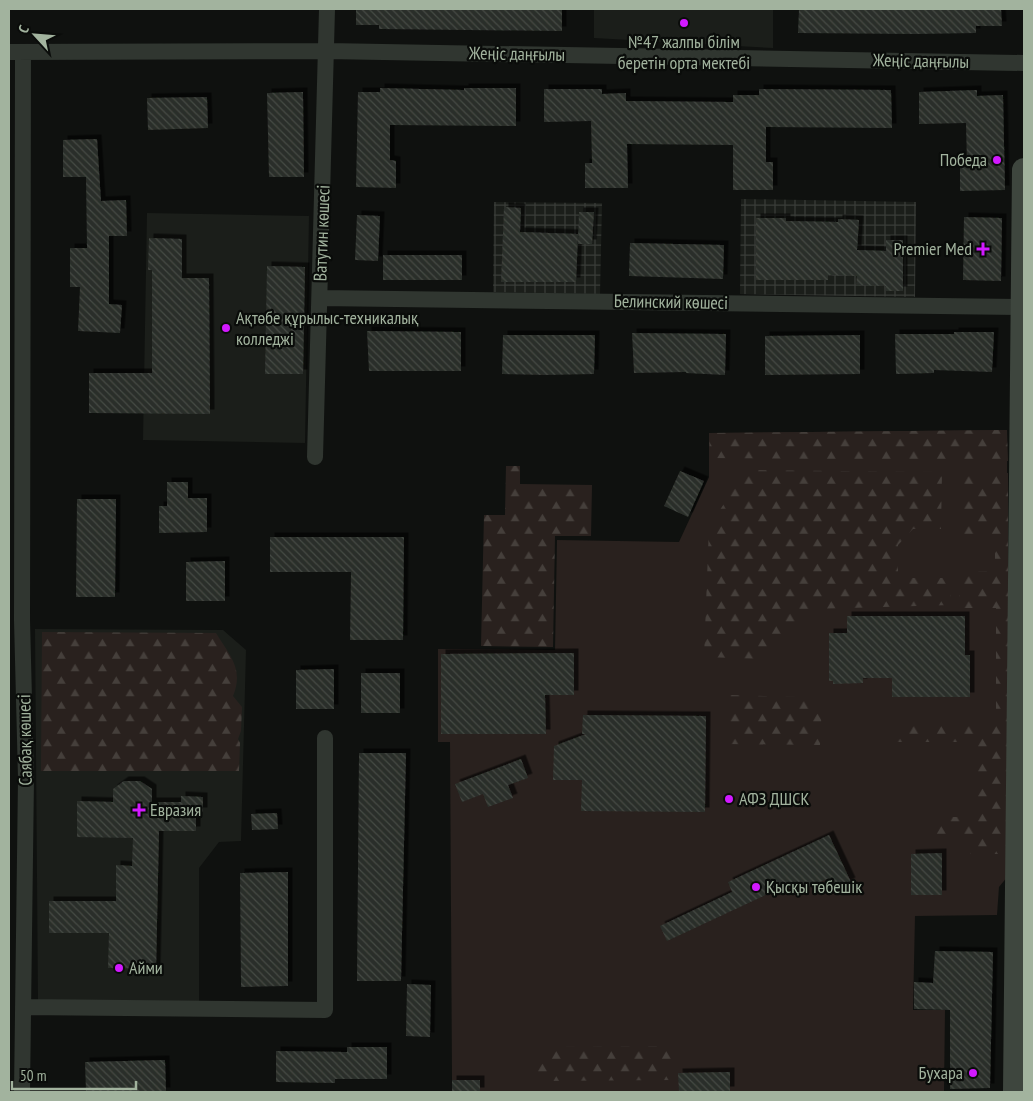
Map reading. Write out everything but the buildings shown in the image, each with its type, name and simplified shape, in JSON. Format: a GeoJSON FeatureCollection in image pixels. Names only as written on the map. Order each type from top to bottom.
{"type":"FeatureCollection","features":[{"type":"Feature","properties":{"kind":"main road"},"geometry":{"type":"LineString","coordinates":[[1015,1092],[1024,170]]}},
{"type":"Feature","properties":{"kind":"street","name":"Ватутин көшесі"},"geometry":{"type":"LineString","coordinates":[[315,456],[327,9]]}},
{"type":"Feature","properties":{"kind":"street","name":"Жеңіс даңғылы"},"geometry":{"type":"LineString","coordinates":[[16,52],[327,51],[1024,63]]}},
{"type":"Feature","properties":{"kind":"street","name":"Саябақ көшесі"},"geometry":{"type":"LineString","coordinates":[[16,52],[22,620],[26,778],[22,1092]]}},
{"type":"Feature","properties":{"kind":"street","name":"Белинский көшесі"},"geometry":{"type":"LineString","coordinates":[[320,298],[1023,307]]}},
{"type":"Feature","properties":{"kind":"street"},"geometry":{"type":"LineString","coordinates":[[23,1008],[325,1010],[325,738]]}},
{"type":"Feature","properties":{"kind":"shaded area","name":"№47 жалпы білім беретін орта мектебі"},"geometry":{"type":"Polygon","coordinates":[[[594,9],[773,9],[773,48],[594,38],[594,9]]]}},
{"type":"Feature","properties":{"kind":"shaded area"},"geometry":{"type":"Polygon","coordinates":[[[741,199],[916,202],[915,297],[740,294],[741,199]]]}},
{"type":"Feature","properties":{"kind":"shaded area"},"geometry":{"type":"Polygon","coordinates":[[[494,202],[602,203],[600,294],[493,292],[494,202]]]}},
{"type":"Feature","properties":{"kind":"shaded area","name":"Ақтөбе құрылыс-техникалық колледжі"},"geometry":{"type":"Polygon","coordinates":[[[147,213],[309,216],[305,443],[143,440],[147,213]]]}},
{"type":"Feature","properties":{"kind":"shaded area","name":"Евразия"},"geometry":{"type":"Polygon","coordinates":[[[35,629],[223,630],[246,650],[241,841],[219,842],[199,868],[199,1001],[38,1001],[35,629]]]}},
{"type":"Feature","properties":{"kind":"green space","name":"АФЗ ДШСК"},"geometry":{"type":"Polygon","coordinates":[[[1007,430],[1008,876],[999,887],[997,915],[915,916],[913,1010],[945,1010],[944,1092],[480,1092],[480,1080],[452,1080],[450,742],[438,742],[438,649],[555,650],[557,540],[679,542],[709,477],[709,433],[1007,430]]]}},
{"type":"Feature","properties":{"kind":"green space"},"geometry":{"type":"Polygon","coordinates":[[[1007,430],[1008,461],[710,458],[709,433],[1007,430]]]}},
{"type":"Feature","properties":{"kind":"green space"},"geometry":{"type":"Polygon","coordinates":[[[506,466],[520,466],[520,484],[592,485],[591,536],[555,536],[553,647],[481,646],[484,515],[505,515],[506,466]]]}},
{"type":"Feature","properties":{"kind":"green space"},"geometry":{"type":"Polygon","coordinates":[[[747,470],[942,472],[941,529],[913,529],[898,545],[898,578],[951,578],[951,605],[814,609],[768,659],[704,657],[709,526],[747,470]]]}},
{"type":"Feature","properties":{"kind":"green space"},"geometry":{"type":"Polygon","coordinates":[[[964,473],[1008,473],[1008,854],[970,854],[970,834],[933,834],[933,817],[977,817],[977,742],[893,742],[893,725],[996,725],[996,608],[959,608],[959,572],[995,571],[995,536],[964,536],[964,473]]]}},
{"type":"Feature","properties":{"kind":"green space"},"geometry":{"type":"Polygon","coordinates":[[[42,632],[216,633],[234,663],[236,670],[237,678],[233,696],[242,707],[241,731],[238,739],[240,743],[239,771],[41,771],[42,632]]]}},
{"type":"Feature","properties":{"kind":"green space"},"geometry":{"type":"Polygon","coordinates":[[[729,695],[803,697],[822,706],[820,745],[728,744],[729,695]]]}},
{"type":"Feature","properties":{"kind":"green space"},"geometry":{"type":"Polygon","coordinates":[[[673,1046],[673,1080],[538,1081],[538,1047],[673,1046]]]}},
{"type":"Feature","properties":{"kind":"place","name":"№47 жалпы білім беретін орта мектебі"},"geometry":{"type":"Point","coordinates":[684,23]}},
{"type":"Feature","properties":{"kind":"place","name":"Победа"},"geometry":{"type":"Point","coordinates":[997,160]}},
{"type":"Feature","properties":{"kind":"place","name":"Premier Med"},"geometry":{"type":"Point","coordinates":[983,249]}},
{"type":"Feature","properties":{"kind":"place","name":"Ақтөбе құрылыс-техникалық колледжі"},"geometry":{"type":"Point","coordinates":[226,328]}},
{"type":"Feature","properties":{"kind":"place","name":"АФЗ ДШСК"},"geometry":{"type":"Point","coordinates":[729,799]}},
{"type":"Feature","properties":{"kind":"place","name":"Евразия"},"geometry":{"type":"Point","coordinates":[139,810]}},
{"type":"Feature","properties":{"kind":"place","name":"Қысқы төбешік"},"geometry":{"type":"Point","coordinates":[756,887]}},
{"type":"Feature","properties":{"kind":"place","name":"Айми"},"geometry":{"type":"Point","coordinates":[119,968]}},
{"type":"Feature","properties":{"kind":"place","name":"Бухара"},"geometry":{"type":"Point","coordinates":[973,1073]}}]}
